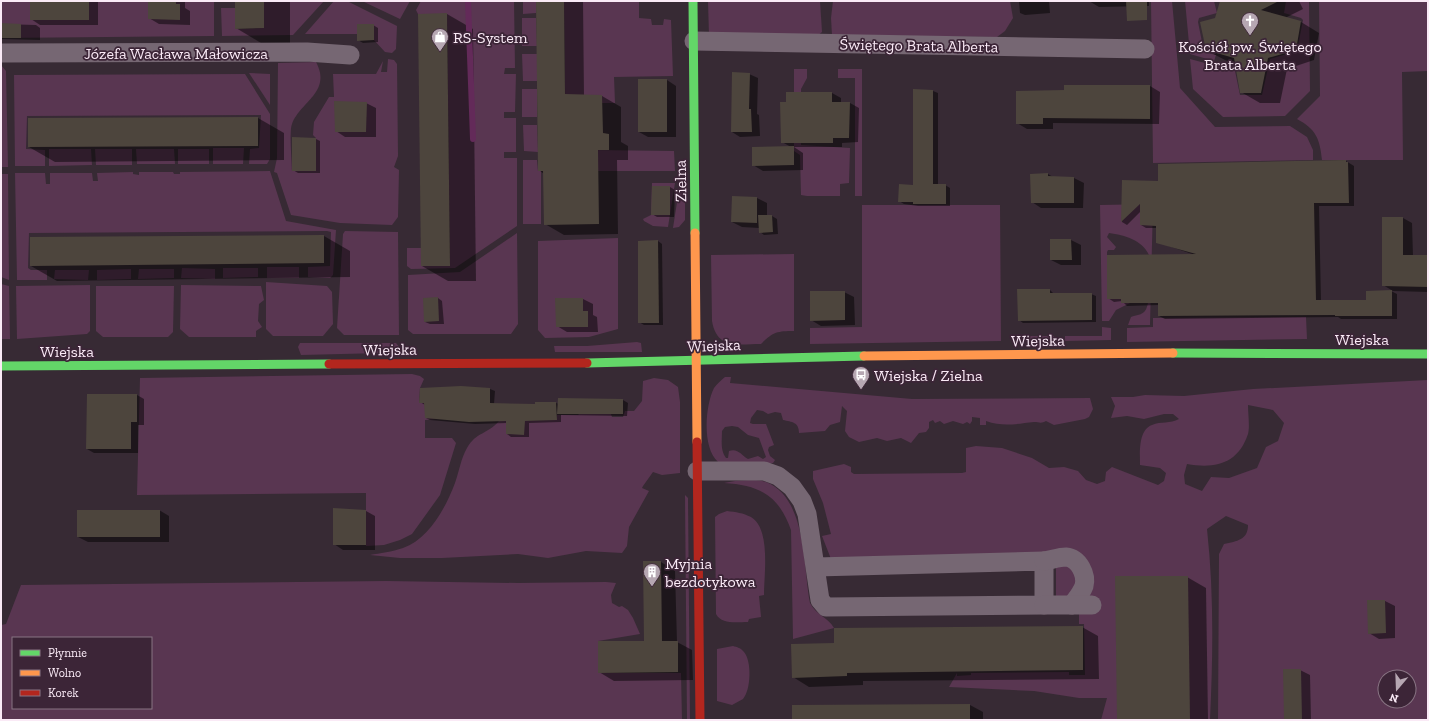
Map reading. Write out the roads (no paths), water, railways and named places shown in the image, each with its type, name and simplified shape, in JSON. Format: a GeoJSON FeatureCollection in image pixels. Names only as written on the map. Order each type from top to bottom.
{"type":"FeatureCollection","features":[{"type":"Feature","properties":{"kind":"street","name":"Zielna"},"geometry":{"type":"LineString","coordinates":[[693,1],[700,720]]}},
{"type":"Feature","properties":{"kind":"street","name":"Świętego Brata Alberta"},"geometry":{"type":"LineString","coordinates":[[694,41],[1145,49]]}},
{"type":"Feature","properties":{"kind":"street","name":"Józefa Wacława Małowicza"},"geometry":{"type":"LineString","coordinates":[[1,53],[307,52],[350,55]]}},
{"type":"Feature","properties":{"kind":"street","name":"Wiejska"},"geometry":{"type":"LineString","coordinates":[[1,366],[632,363],[881,356],[1201,353],[1428,354]]}},
{"type":"Feature","properties":{"kind":"street"},"geometry":{"type":"LineString","coordinates":[[697,471],[764,470],[778,476],[792,487],[802,500],[807,514],[820,600],[826,607],[1092,605]]}},
{"type":"Feature","properties":{"kind":"street"},"geometry":{"type":"LineString","coordinates":[[816,567],[1044,561],[1066,557],[1072,559],[1080,566],[1084,575],[1084,584],[1079,596],[1072,605]]}},
{"type":"Feature","properties":{"kind":"street"},"geometry":{"type":"LineString","coordinates":[[1044,561],[1044,605]]}},
{"type":"Feature","properties":{"kind":"waterway"},"geometry":{"type":"LineString","coordinates":[[468,1],[473,139]]}},
{"type":"Feature","properties":{"kind":"place","name":"Kościół pw. Świętego Brata Alberta"},"geometry":{"type":"Point","coordinates":[1250,36]}},
{"type":"Feature","properties":{"kind":"place","name":"RS-System"},"geometry":{"type":"Point","coordinates":[440,52]}},
{"type":"Feature","properties":{"kind":"place","name":"Wiejska / Zielna"},"geometry":{"type":"Point","coordinates":[861,390]}},
{"type":"Feature","properties":{"kind":"place","name":"Myjnia bezdotykowa"},"geometry":{"type":"Point","coordinates":[652,587]}}]}
